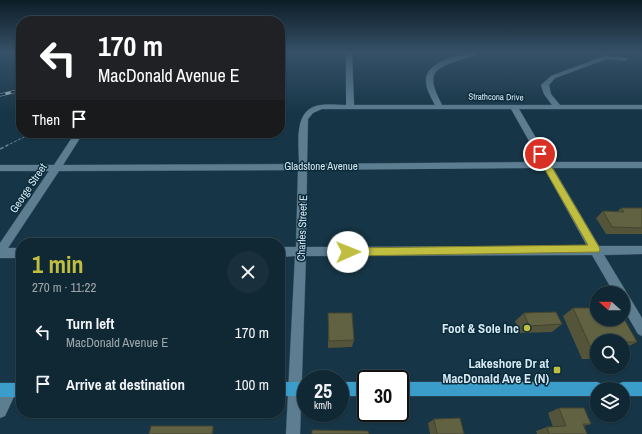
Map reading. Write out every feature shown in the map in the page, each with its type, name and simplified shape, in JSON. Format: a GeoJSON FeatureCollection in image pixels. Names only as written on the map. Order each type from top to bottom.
{"type":"FeatureCollection","features":[{"type":"Feature","properties":{"kind":"main road"},"geometry":{"type":"LineString","coordinates":[[285,389],[297,389]]}},
{"type":"Feature","properties":{"kind":"main road"},"geometry":{"type":"LineString","coordinates":[[409,389],[590,389]]}},
{"type":"Feature","properties":{"kind":"main road"},"geometry":{"type":"LineString","coordinates":[[630,389],[642,389]]}},
{"type":"Feature","properties":{"kind":"street"},"geometry":{"type":"LineString","coordinates":[[349,73],[350,107]]}},
{"type":"Feature","properties":{"kind":"street"},"geometry":{"type":"LineString","coordinates":[[429,73],[428,79],[429,88],[439,106]]}},
{"type":"Feature","properties":{"kind":"street"},"geometry":{"type":"LineString","coordinates":[[558,107],[548,94],[546,85],[553,77],[563,73]]}},
{"type":"Feature","properties":{"kind":"street","name":"Charles Street E"},"geometry":{"type":"LineString","coordinates":[[300,370],[304,119],[310,111],[321,107],[350,107]]}},
{"type":"Feature","properties":{"kind":"street","name":"Strathcona Drive"},"geometry":{"type":"LineString","coordinates":[[350,107],[642,107]]}},
{"type":"Feature","properties":{"kind":"street"},"geometry":{"type":"LineString","coordinates":[[514,108],[616,286]]}},
{"type":"Feature","properties":{"kind":"street","name":"George Street"},"geometry":{"type":"LineString","coordinates":[[0,252],[76,138]]}},
{"type":"Feature","properties":{"kind":"street","name":"Gladstone Avenue"},"geometry":{"type":"LineString","coordinates":[[0,168],[642,165]]}},
{"type":"Feature","properties":{"kind":"street"},"geometry":{"type":"LineString","coordinates":[[285,252],[595,249],[642,250]]}},
{"type":"Feature","properties":{"kind":"street"},"geometry":{"type":"LineString","coordinates":[[0,252],[16,253]]}},
{"type":"Feature","properties":{"kind":"street"},"geometry":{"type":"LineString","coordinates":[[630,309],[642,330]]}},
{"type":"Feature","properties":{"kind":"street"},"geometry":{"type":"LineString","coordinates":[[0,411],[10,390]]}},
{"type":"Feature","properties":{"kind":"street","name":"Charles Street E"},"geometry":{"type":"LineString","coordinates":[[292,434],[297,406]]}},
{"type":"Feature","properties":{"kind":"path"},"geometry":{"type":"LineString","coordinates":[[0,149],[22,138]]}},
{"type":"Feature","properties":{"kind":"building"},"geometry":{"type":"Polygon","coordinates":[[[621,208],[642,208],[642,228],[612,227],[603,211],[624,212],[621,208]]]}},
{"type":"Feature","properties":{"kind":"building"},"geometry":{"type":"Polygon","coordinates":[[[573,308],[590,308],[590,326],[628,326],[637,342],[630,342],[630,334],[590,334],[590,345],[573,308]]]}},
{"type":"Feature","properties":{"kind":"building"},"geometry":{"type":"Polygon","coordinates":[[[556,312],[562,324],[529,326],[524,313],[556,312]]]}},
{"type":"Feature","properties":{"kind":"building"},"geometry":{"type":"Polygon","coordinates":[[[328,313],[352,313],[354,340],[329,341],[328,313]]]}},
{"type":"Feature","properties":{"kind":"building"},"geometry":{"type":"Polygon","coordinates":[[[559,408],[584,408],[591,424],[583,424],[587,434],[549,434],[547,427],[566,426],[559,408]]]}},
{"type":"Feature","properties":{"kind":"building"},"geometry":{"type":"Polygon","coordinates":[[[460,418],[464,434],[437,434],[434,419],[460,418]]]}},
{"type":"Feature","properties":{"kind":"building"},"geometry":{"type":"Polygon","coordinates":[[[151,426],[213,426],[212,434],[149,434],[151,426]]]}},
{"type":"Feature","properties":{"kind":"building"},"geometry":{"type":"Polygon","coordinates":[[[312,430],[368,431],[369,434],[312,434],[312,430]]]}},
{"type":"Feature","properties":{"kind":"railway"},"geometry":{"type":"LineString","coordinates":[[0,95],[16,91]]}},
{"type":"Feature","properties":{"kind":"place","name":"Foot & Sole Inc"},"geometry":{"type":"Point","coordinates":[527,328]}},
{"type":"Feature","properties":{"kind":"place","name":"Lakeshore Dr at MacDonald Ave E (N)"},"geometry":{"type":"Point","coordinates":[557,370]}},
{"type":"Feature","properties":{"kind":"route"},"geometry":{"type":"LineString","coordinates":[[348,252],[595,249],[540,154]]}}]}
